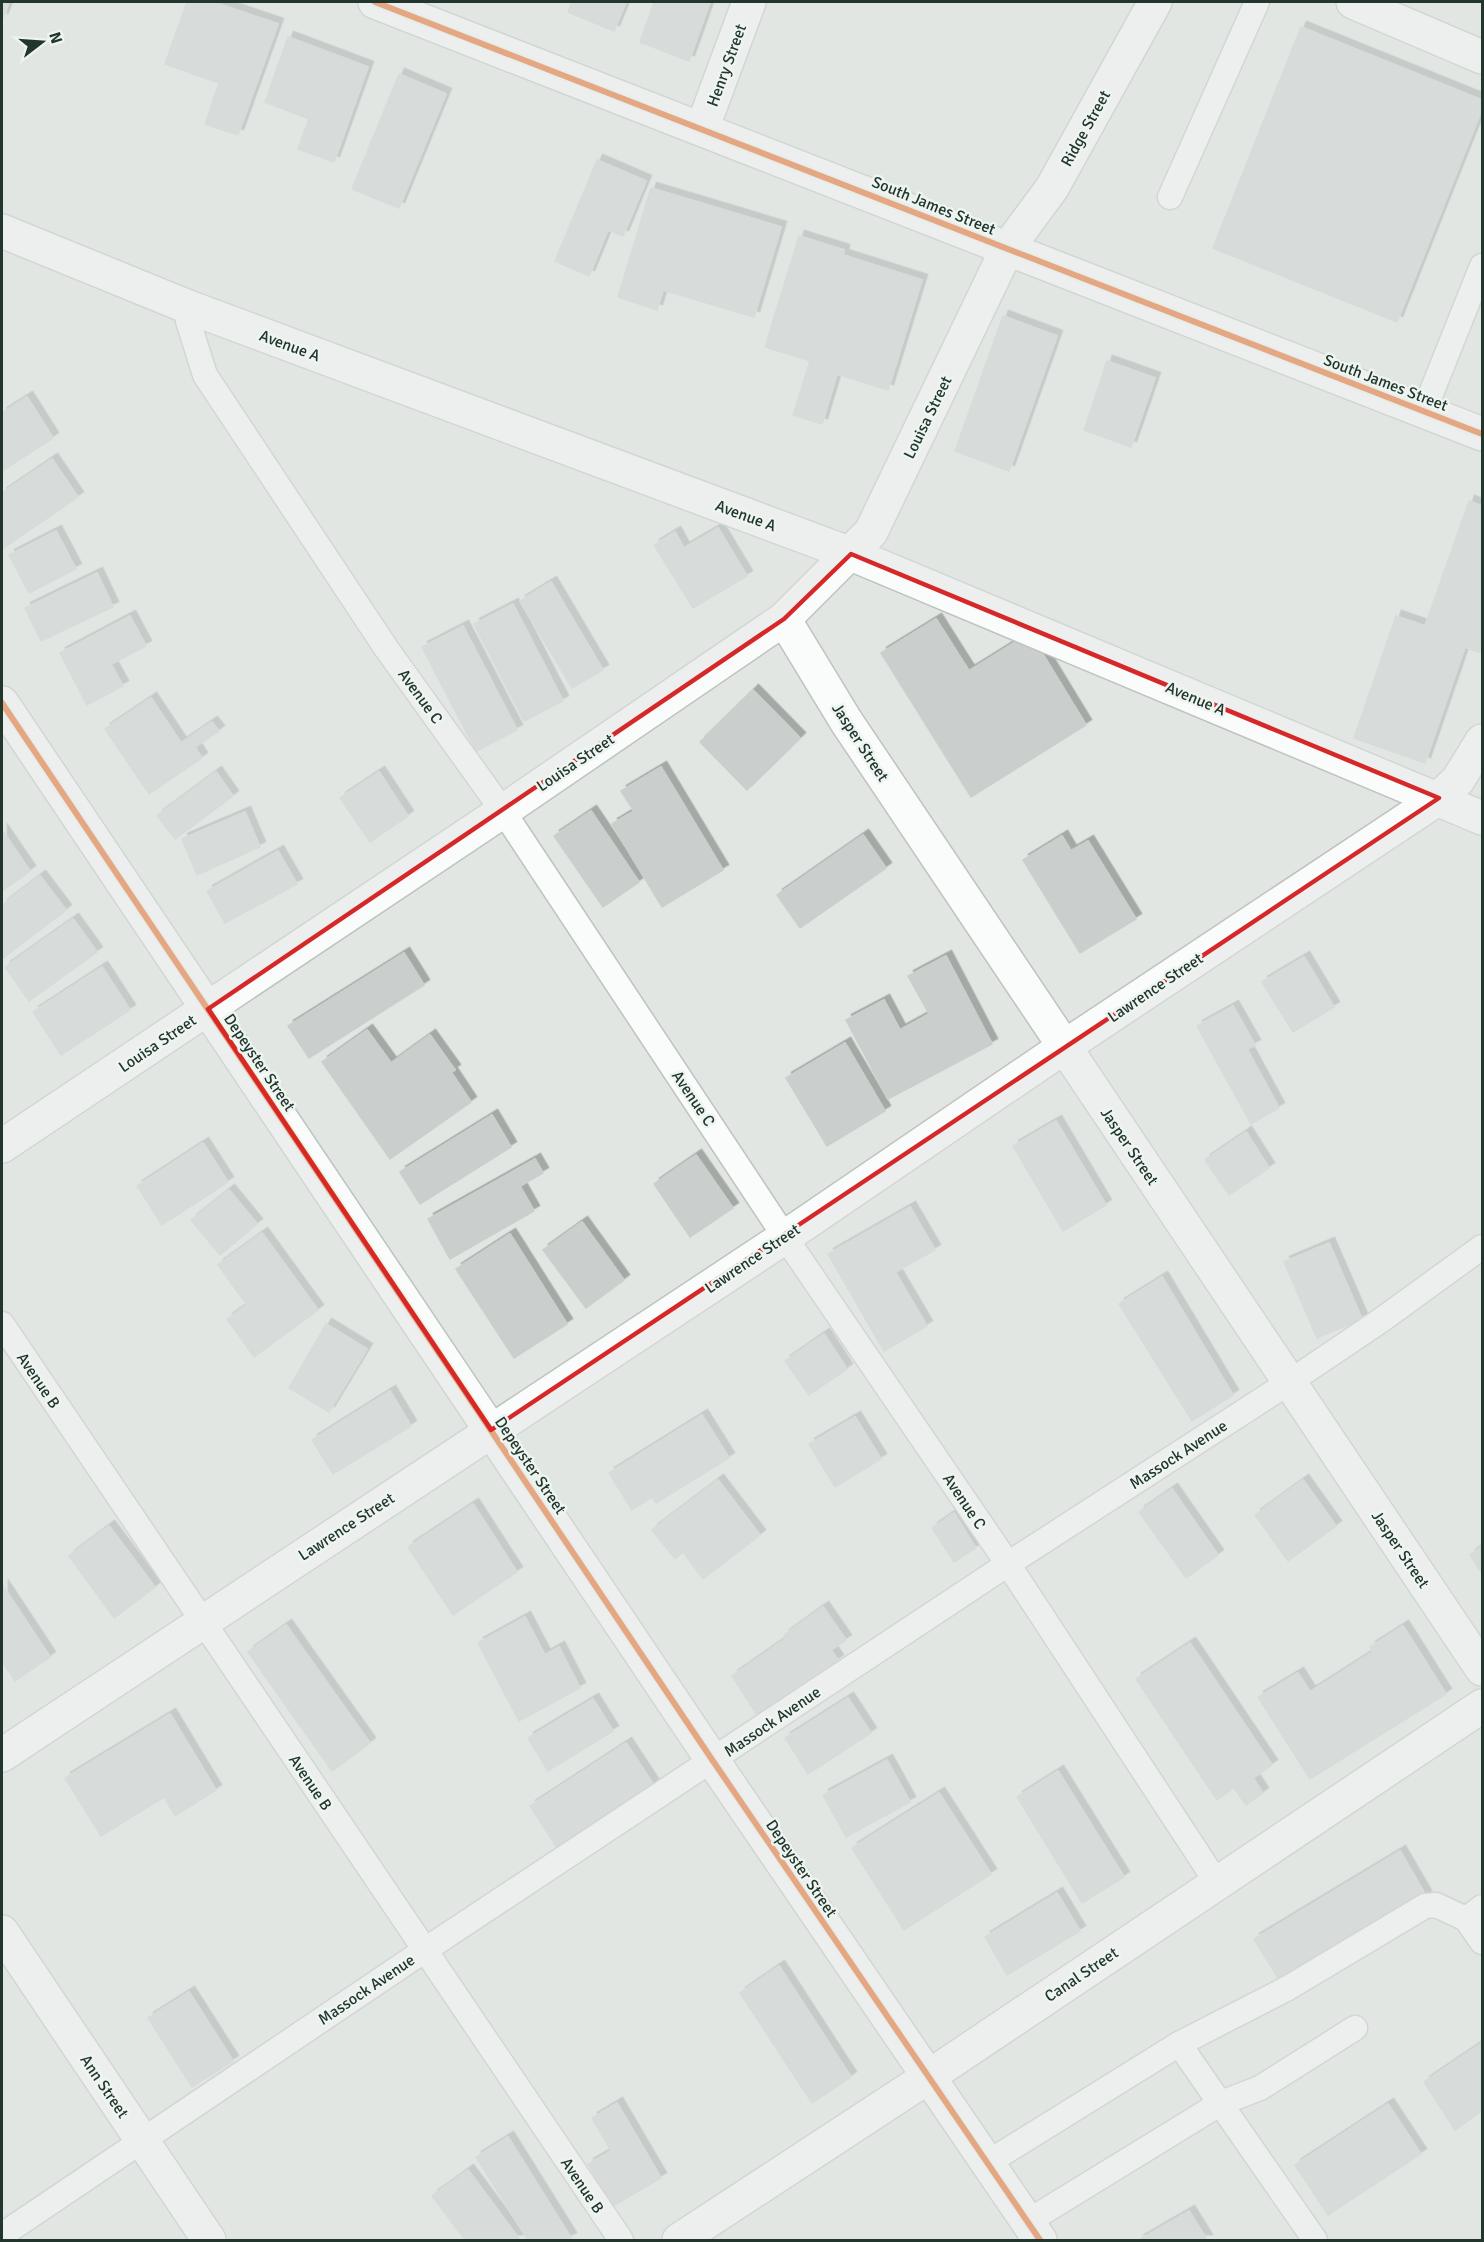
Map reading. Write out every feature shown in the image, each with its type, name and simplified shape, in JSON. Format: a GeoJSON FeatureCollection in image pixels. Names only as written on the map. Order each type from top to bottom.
{"type":"FeatureCollection","features":[{"type":"Feature","properties":{"kind":"street","name":"South James Street"},"geometry":{"type":"LineString","coordinates":[[375,2],[1482,434]]}},
{"type":"Feature","properties":{"kind":"street","name":"Henry Street"},"geometry":{"type":"LineString","coordinates":[[702,129],[749,2]]}},
{"type":"Feature","properties":{"kind":"street","name":"Ridge Street"},"geometry":{"type":"LineString","coordinates":[[1007,249],[1052,188],[1155,2]]}},
{"type":"Feature","properties":{"kind":"street"},"geometry":{"type":"LineString","coordinates":[[1353,2],[1482,57]]}},
{"type":"Feature","properties":{"kind":"street","name":"Avenue A"},"geometry":{"type":"LineString","coordinates":[[2,231],[186,306],[850,554],[1439,798],[1482,818]]}},
{"type":"Feature","properties":{"kind":"street","name":"Louisa Street"},"geometry":{"type":"LineString","coordinates":[[2,1146],[504,811],[784,619],[871,532],[1007,249]]}},
{"type":"Feature","properties":{"kind":"street","name":"Jasper Street"},"geometry":{"type":"LineString","coordinates":[[784,619],[846,722],[1482,1669]]}},
{"type":"Feature","properties":{"kind":"street","name":"Depeyster Street"},"geometry":{"type":"LineString","coordinates":[[2,703],[713,1761],[1033,2231]]}},
{"type":"Feature","properties":{"kind":"street","name":"Lawrence Street"},"geometry":{"type":"LineString","coordinates":[[2,1755],[785,1236],[1439,798],[1458,780],[1482,741]]}},
{"type":"Feature","properties":{"kind":"street","name":"Canal Street"},"geometry":{"type":"LineString","coordinates":[[679,2241],[1482,1706]]}},
{"type":"Feature","properties":{"kind":"street","name":"Ann Street"},"geometry":{"type":"LineString","coordinates":[[2,1932],[209,2241]]}},
{"type":"Feature","properties":{"kind":"lane"},"geometry":{"type":"LineString","coordinates":[[1170,197],[1257,2]]}},
{"type":"Feature","properties":{"kind":"lane"},"geometry":{"type":"LineString","coordinates":[[1424,411],[1482,266]]}},
{"type":"Feature","properties":{"kind":"lane","name":"Avenue C"},"geometry":{"type":"LineString","coordinates":[[186,306],[188,321],[205,375],[386,648],[504,811],[785,1236],[1008,1564],[1217,1884]]}},
{"type":"Feature","properties":{"kind":"lane","name":"Massock Avenue"},"geometry":{"type":"LineString","coordinates":[[2,2235],[141,2139],[425,1950],[1008,1564],[1380,1322],[1482,1247]]}},
{"type":"Feature","properties":{"kind":"lane","name":"Avenue B"},"geometry":{"type":"LineString","coordinates":[[2,1324],[621,2241]]}},
{"type":"Feature","properties":{"kind":"lane"},"geometry":{"type":"LineString","coordinates":[[987,2163],[1179,2044],[1288,1988],[1425,1906],[1436,1905],[1474,1913],[1482,1942]]}},
{"type":"Feature","properties":{"kind":"lane"},"geometry":{"type":"LineString","coordinates":[[1033,2231],[1221,2103],[1260,2088],[1355,2028]]}},
{"type":"Feature","properties":{"kind":"lane"},"geometry":{"type":"LineString","coordinates":[[1179,2044],[1316,2241]]}},
{"type":"Feature","properties":{"kind":"highlighted area"},"geometry":{"type":"Polygon","coordinates":[[[851,554],[1439,798],[1064,1047],[491,1430],[208,1009],[784,619],[851,554]]]}},
{"type":"Feature","properties":{"kind":"building"},"geometry":{"type":"Polygon","coordinates":[[[2,2],[9,2],[2,20],[2,2]]]}},
{"type":"Feature","properties":{"kind":"building"},"geometry":{"type":"Polygon","coordinates":[[[187,2],[213,2],[278,24],[238,135],[205,124],[219,83],[165,64],[187,2]]]}},
{"type":"Feature","properties":{"kind":"building"},"geometry":{"type":"Polygon","coordinates":[[[572,2],[626,2],[614,31],[568,12],[572,2]]]}},
{"type":"Feature","properties":{"kind":"building"},"geometry":{"type":"Polygon","coordinates":[[[654,2],[710,2],[689,61],[640,42],[654,2]]]}},
{"type":"Feature","properties":{"kind":"building"},"geometry":{"type":"Polygon","coordinates":[[[1301,27],[1482,100],[1482,109],[1397,322],[1213,248],[1301,27]]]}},
{"type":"Feature","properties":{"kind":"building"},"geometry":{"type":"Polygon","coordinates":[[[288,37],[368,67],[334,162],[298,149],[309,119],[265,102],[288,37]]]}},
{"type":"Feature","properties":{"kind":"building"},"geometry":{"type":"Polygon","coordinates":[[[399,74],[446,94],[399,208],[352,189],[399,74]]]}},
{"type":"Feature","properties":{"kind":"building"},"geometry":{"type":"Polygon","coordinates":[[[597,160],[646,181],[623,236],[608,230],[589,276],[555,261],[597,160]]]}},
{"type":"Feature","properties":{"kind":"building"},"geometry":{"type":"Polygon","coordinates":[[[651,188],[781,227],[754,317],[663,290],[657,310],[618,297],[651,188]]]}},
{"type":"Feature","properties":{"kind":"building"},"geometry":{"type":"Polygon","coordinates":[[[799,236],[844,250],[843,255],[922,280],[888,390],[837,374],[822,424],[793,415],[810,361],[765,347],[799,236]]]}},
{"type":"Feature","properties":{"kind":"building"},"geometry":{"type":"Polygon","coordinates":[[[1003,316],[1057,336],[1009,471],[955,451],[1003,316]]]}},
{"type":"Feature","properties":{"kind":"building"},"geometry":{"type":"Polygon","coordinates":[[[1107,361],[1155,378],[1131,447],[1084,430],[1107,361]]]}},
{"type":"Feature","properties":{"kind":"building"},"geometry":{"type":"Polygon","coordinates":[[[27,397],[53,438],[2,471],[2,413],[27,397]]]}},
{"type":"Feature","properties":{"kind":"building"},"geometry":{"type":"Polygon","coordinates":[[[52,459],[78,497],[2,549],[2,493],[52,459]]]}},
{"type":"Feature","properties":{"kind":"building"},"geometry":{"type":"Polygon","coordinates":[[[1469,501],[1482,506],[1482,653],[1465,647],[1425,763],[1354,738],[1396,616],[1425,626],[1469,501]]]}},
{"type":"Feature","properties":{"kind":"building"},"geometry":{"type":"Polygon","coordinates":[[[718,528],[747,576],[693,608],[654,545],[675,532],[684,548],[718,528]]]}},
{"type":"Feature","properties":{"kind":"building"},"geometry":{"type":"Polygon","coordinates":[[[56,531],[76,569],[29,593],[9,555],[56,531]]]}},
{"type":"Feature","properties":{"kind":"building"},"geometry":{"type":"Polygon","coordinates":[[[97,573],[113,607],[41,641],[25,608],[97,573]]]}},
{"type":"Feature","properties":{"kind":"building"},"geometry":{"type":"Polygon","coordinates":[[[551,582],[603,670],[572,688],[520,601],[551,582]]]}},
{"type":"Feature","properties":{"kind":"building"},"geometry":{"type":"Polygon","coordinates":[[[513,604],[563,701],[524,721],[474,624],[513,604]]]}},
{"type":"Feature","properties":{"kind":"building"},"geometry":{"type":"Polygon","coordinates":[[[130,616],[146,646],[111,664],[123,686],[87,705],[60,653],[130,616]]]}},
{"type":"Feature","properties":{"kind":"building"},"geometry":{"type":"Polygon","coordinates":[[[936,619],[969,671],[1030,633],[1086,725],[971,797],[881,653],[936,619]]]}},
{"type":"Feature","properties":{"kind":"building"},"geometry":{"type":"Polygon","coordinates":[[[463,626],[517,730],[476,751],[422,647],[463,626]]]}},
{"type":"Feature","properties":{"kind":"building"},"geometry":{"type":"Polygon","coordinates":[[[753,690],[800,738],[747,790],[700,742],[753,690]]]}},
{"type":"Feature","properties":{"kind":"building"},"geometry":{"type":"Polygon","coordinates":[[[151,698],[181,743],[212,722],[219,731],[195,747],[202,758],[149,794],[105,729],[151,698]]]}},
{"type":"Feature","properties":{"kind":"building"},"geometry":{"type":"Polygon","coordinates":[[[661,767],[723,870],[662,907],[612,824],[634,811],[621,791],[661,767]]]}},
{"type":"Feature","properties":{"kind":"building"},"geometry":{"type":"Polygon","coordinates":[[[216,772],[233,796],[175,839],[157,816],[216,772]]]}},
{"type":"Feature","properties":{"kind":"building"},"geometry":{"type":"Polygon","coordinates":[[[379,772],[408,816],[370,842],[340,798],[379,772]]]}},
{"type":"Feature","properties":{"kind":"building"},"geometry":{"type":"Polygon","coordinates":[[[591,811],[639,882],[603,907],[554,836],[591,811]]]}},
{"type":"Feature","properties":{"kind":"building"},"geometry":{"type":"Polygon","coordinates":[[[245,812],[260,847],[197,875],[182,839],[245,812]]]}},
{"type":"Feature","properties":{"kind":"building"},"geometry":{"type":"Polygon","coordinates":[[[2,830],[30,871],[2,891],[2,830]]]}},
{"type":"Feature","properties":{"kind":"building"},"geometry":{"type":"Polygon","coordinates":[[[863,835],[886,868],[800,928],[777,895],[863,835]]]}},
{"type":"Feature","properties":{"kind":"building"},"geometry":{"type":"Polygon","coordinates":[[[1062,836],[1071,851],[1088,841],[1136,919],[1080,953],[1023,860],[1062,836]]]}},
{"type":"Feature","properties":{"kind":"building"},"geometry":{"type":"Polygon","coordinates":[[[278,851],[297,884],[225,923],[207,891],[278,851]]]}},
{"type":"Feature","properties":{"kind":"building"},"geometry":{"type":"Polygon","coordinates":[[[40,876],[66,910],[2,959],[2,905],[40,876]]]}},
{"type":"Feature","properties":{"kind":"building"},"geometry":{"type":"Polygon","coordinates":[[[73,919],[97,952],[29,1001],[5,967],[73,919]]]}},
{"type":"Feature","properties":{"kind":"building"},"geometry":{"type":"Polygon","coordinates":[[[404,953],[424,985],[309,1058],[288,1026],[404,953]]]}},
{"type":"Feature","properties":{"kind":"building"},"geometry":{"type":"Polygon","coordinates":[[[946,956],[992,1044],[888,1099],[846,1020],[884,1000],[900,1030],[929,1014],[908,976],[946,956]]]}},
{"type":"Feature","properties":{"kind":"building"},"geometry":{"type":"Polygon","coordinates":[[[1304,957],[1334,1007],[1293,1032],[1262,982],[1304,957]]]}},
{"type":"Feature","properties":{"kind":"building"},"geometry":{"type":"Polygon","coordinates":[[[102,967],[130,1010],[61,1055],[33,1012],[102,967]]]}},
{"type":"Feature","properties":{"kind":"building"},"geometry":{"type":"Polygon","coordinates":[[[1233,1006],[1255,1045],[1247,1049],[1279,1108],[1251,1124],[1197,1026],[1233,1006]]]}},
{"type":"Feature","properties":{"kind":"building"},"geometry":{"type":"Polygon","coordinates":[[[367,1030],[391,1063],[430,1035],[455,1070],[451,1072],[471,1102],[390,1159],[322,1062],[367,1030]]]}},
{"type":"Feature","properties":{"kind":"building"},"geometry":{"type":"Polygon","coordinates":[[[845,1043],[885,1111],[827,1146],[786,1078],[845,1043]]]}},
{"type":"Feature","properties":{"kind":"building"},"geometry":{"type":"Polygon","coordinates":[[[492,1115],[511,1147],[420,1204],[400,1172],[492,1115]]]}},
{"type":"Feature","properties":{"kind":"building"},"geometry":{"type":"Polygon","coordinates":[[[1056,1121],[1106,1205],[1063,1231],[1013,1146],[1056,1121]]]}},
{"type":"Feature","properties":{"kind":"building"},"geometry":{"type":"Polygon","coordinates":[[[1246,1132],[1269,1168],[1229,1195],[1205,1160],[1246,1132]]]}},
{"type":"Feature","properties":{"kind":"building"},"geometry":{"type":"Polygon","coordinates":[[[203,1143],[228,1182],[162,1225],[137,1186],[203,1143]]]}},
{"type":"Feature","properties":{"kind":"building"},"geometry":{"type":"Polygon","coordinates":[[[696,1155],[733,1208],[690,1237],[654,1184],[696,1155]]]}},
{"type":"Feature","properties":{"kind":"building"},"geometry":{"type":"Polygon","coordinates":[[[535,1159],[543,1173],[520,1186],[534,1211],[450,1259],[428,1219],[535,1159]]]}},
{"type":"Feature","properties":{"kind":"building"},"geometry":{"type":"Polygon","coordinates":[[[229,1190],[257,1224],[220,1255],[191,1220],[229,1190]]]}},
{"type":"Feature","properties":{"kind":"building"},"geometry":{"type":"Polygon","coordinates":[[[910,1207],[935,1250],[895,1272],[927,1326],[884,1351],[828,1254],[910,1207]]]}},
{"type":"Feature","properties":{"kind":"building"},"geometry":{"type":"Polygon","coordinates":[[[582,1222],[624,1280],[586,1308],[543,1250],[582,1222]]]}},
{"type":"Feature","properties":{"kind":"building"},"geometry":{"type":"Polygon","coordinates":[[[262,1233],[318,1310],[254,1357],[227,1319],[247,1305],[218,1265],[262,1233]]]}},
{"type":"Feature","properties":{"kind":"building"},"geometry":{"type":"Polygon","coordinates":[[[510,1234],[567,1324],[514,1358],[456,1269],[510,1234]]]}},
{"type":"Feature","properties":{"kind":"building"},"geometry":{"type":"Polygon","coordinates":[[[1329,1243],[1362,1319],[1317,1338],[1284,1262],[1329,1243]]]}},
{"type":"Feature","properties":{"kind":"building"},"geometry":{"type":"Polygon","coordinates":[[[1162,1277],[1233,1395],[1192,1421],[1119,1304],[1162,1277]]]}},
{"type":"Feature","properties":{"kind":"building"},"geometry":{"type":"Polygon","coordinates":[[[326,1324],[367,1349],[329,1412],[289,1388],[326,1324]]]}},
{"type":"Feature","properties":{"kind":"building"},"geometry":{"type":"Polygon","coordinates":[[[824,1334],[847,1369],[809,1395],[785,1361],[824,1334]]]}},
{"type":"Feature","properties":{"kind":"building"},"geometry":{"type":"Polygon","coordinates":[[[390,1391],[411,1426],[333,1474],[312,1440],[390,1391]]]}},
{"type":"Feature","properties":{"kind":"building"},"geometry":{"type":"Polygon","coordinates":[[[702,1415],[729,1458],[656,1503],[652,1497],[632,1510],[609,1473],[702,1415]]]}},
{"type":"Feature","properties":{"kind":"building"},"geometry":{"type":"Polygon","coordinates":[[[855,1417],[881,1459],[835,1487],[809,1444],[855,1417]]]}},
{"type":"Feature","properties":{"kind":"building"},"geometry":{"type":"Polygon","coordinates":[[[718,1480],[760,1535],[703,1579],[683,1552],[675,1559],[652,1530],[718,1480]]]}},
{"type":"Feature","properties":{"kind":"building"},"geometry":{"type":"Polygon","coordinates":[[[1303,1480],[1336,1526],[1288,1561],[1255,1515],[1303,1480]]]}},
{"type":"Feature","properties":{"kind":"building"},"geometry":{"type":"Polygon","coordinates":[[[1172,1489],[1218,1555],[1186,1578],[1139,1512],[1172,1489]]]}},
{"type":"Feature","properties":{"kind":"building"},"geometry":{"type":"Polygon","coordinates":[[[473,1504],[517,1572],[453,1615],[408,1547],[473,1504]]]}},
{"type":"Feature","properties":{"kind":"building"},"geometry":{"type":"Polygon","coordinates":[[[954,1513],[976,1548],[954,1562],[932,1528],[954,1513]]]}},
{"type":"Feature","properties":{"kind":"building"},"geometry":{"type":"Polygon","coordinates":[[[109,1526],[155,1587],[114,1618],[69,1556],[109,1526]]]}},
{"type":"Feature","properties":{"kind":"building"},"geometry":{"type":"Polygon","coordinates":[[[1482,1546],[1482,1574],[1470,1555],[1482,1546]]]}},
{"type":"Feature","properties":{"kind":"building"},"geometry":{"type":"Polygon","coordinates":[[[3,1586],[50,1657],[15,1681],[2,1661],[3,1586]]]}},
{"type":"Feature","properties":{"kind":"building"},"geometry":{"type":"Polygon","coordinates":[[[823,1607],[846,1640],[831,1650],[838,1660],[757,1715],[732,1676],[785,1639],[784,1635],[823,1607]]]}},
{"type":"Feature","properties":{"kind":"building"},"geometry":{"type":"Polygon","coordinates":[[[525,1617],[545,1655],[559,1647],[580,1688],[519,1721],[478,1643],[525,1617]]]}},
{"type":"Feature","properties":{"kind":"building"},"geometry":{"type":"Polygon","coordinates":[[[286,1625],[370,1743],[332,1771],[248,1652],[286,1625]]]}},
{"type":"Feature","properties":{"kind":"building"},"geometry":{"type":"Polygon","coordinates":[[[1403,1626],[1446,1694],[1310,1779],[1258,1697],[1298,1673],[1310,1692],[1373,1652],[1370,1647],[1403,1626]]]}},
{"type":"Feature","properties":{"kind":"building"},"geometry":{"type":"Polygon","coordinates":[[[1190,1643],[1272,1765],[1253,1778],[1263,1793],[1246,1805],[1234,1788],[1217,1800],[1136,1679],[1190,1643]]]}},
{"type":"Feature","properties":{"kind":"building"},"geometry":{"type":"Polygon","coordinates":[[[848,1698],[871,1733],[808,1774],[785,1738],[848,1698]]]}},
{"type":"Feature","properties":{"kind":"building"},"geometry":{"type":"Polygon","coordinates":[[[593,1699],[613,1731],[548,1771],[528,1738],[593,1699]]]}},
{"type":"Feature","properties":{"kind":"building"},"geometry":{"type":"Polygon","coordinates":[[[170,1714],[216,1790],[175,1816],[164,1797],[101,1836],[65,1778],[170,1714]]]}},
{"type":"Feature","properties":{"kind":"building"},"geometry":{"type":"Polygon","coordinates":[[[626,1743],[655,1787],[559,1851],[530,1806],[626,1743]]]}},
{"type":"Feature","properties":{"kind":"building"},"geometry":{"type":"Polygon","coordinates":[[[887,1760],[910,1802],[846,1837],[823,1795],[887,1760]]]}},
{"type":"Feature","properties":{"kind":"building"},"geometry":{"type":"Polygon","coordinates":[[[1058,1771],[1124,1877],[1082,1903],[1017,1797],[1058,1771]]]}},
{"type":"Feature","properties":{"kind":"building"},"geometry":{"type":"Polygon","coordinates":[[[939,1793],[991,1874],[904,1930],[852,1848],[939,1793]]]}},
{"type":"Feature","properties":{"kind":"building"},"geometry":{"type":"Polygon","coordinates":[[[1400,1851],[1426,1896],[1281,1983],[1254,1939],[1400,1851]]]}},
{"type":"Feature","properties":{"kind":"building"},"geometry":{"type":"Polygon","coordinates":[[[1057,1893],[1080,1931],[1007,1975],[985,1937],[1057,1893]]]}},
{"type":"Feature","properties":{"kind":"building"},"geometry":{"type":"Polygon","coordinates":[[[779,1966],[851,2077],[812,2103],[740,1993],[779,1966]]]}},
{"type":"Feature","properties":{"kind":"building"},"geometry":{"type":"Polygon","coordinates":[[[189,1992],[233,2061],[192,2087],[148,2018],[189,1992]]]}},
{"type":"Feature","properties":{"kind":"building"},"geometry":{"type":"Polygon","coordinates":[[[1482,2043],[1482,2111],[1455,2130],[1424,2082],[1482,2043]]]}},
{"type":"Feature","properties":{"kind":"building"},"geometry":{"type":"Polygon","coordinates":[[[617,2103],[661,2178],[613,2206],[588,2164],[611,2151],[592,2118],[617,2103]]]}},
{"type":"Feature","properties":{"kind":"building"},"geometry":{"type":"Polygon","coordinates":[[[1388,2104],[1421,2154],[1328,2215],[1295,2165],[1388,2104]]]}},
{"type":"Feature","properties":{"kind":"building"},"geometry":{"type":"Polygon","coordinates":[[[508,2137],[571,2238],[567,2240],[528,2240],[476,2157],[508,2137]]]}},
{"type":"Feature","properties":{"kind":"building"},"geometry":{"type":"Polygon","coordinates":[[[468,2170],[520,2240],[465,2240],[432,2196],[468,2170]]]}},
{"type":"Feature","properties":{"kind":"building"},"geometry":{"type":"Polygon","coordinates":[[[1189,2211],[1207,2240],[1139,2240],[1189,2211]]]}},
{"type":"Feature","properties":{"kind":"cycle path"},"geometry":{"type":"LineString","coordinates":[[375,2],[1482,434]]}},
{"type":"Feature","properties":{"kind":"cycle path"},"geometry":{"type":"LineString","coordinates":[[2,703],[713,1761],[1040,2240]]}}]}
